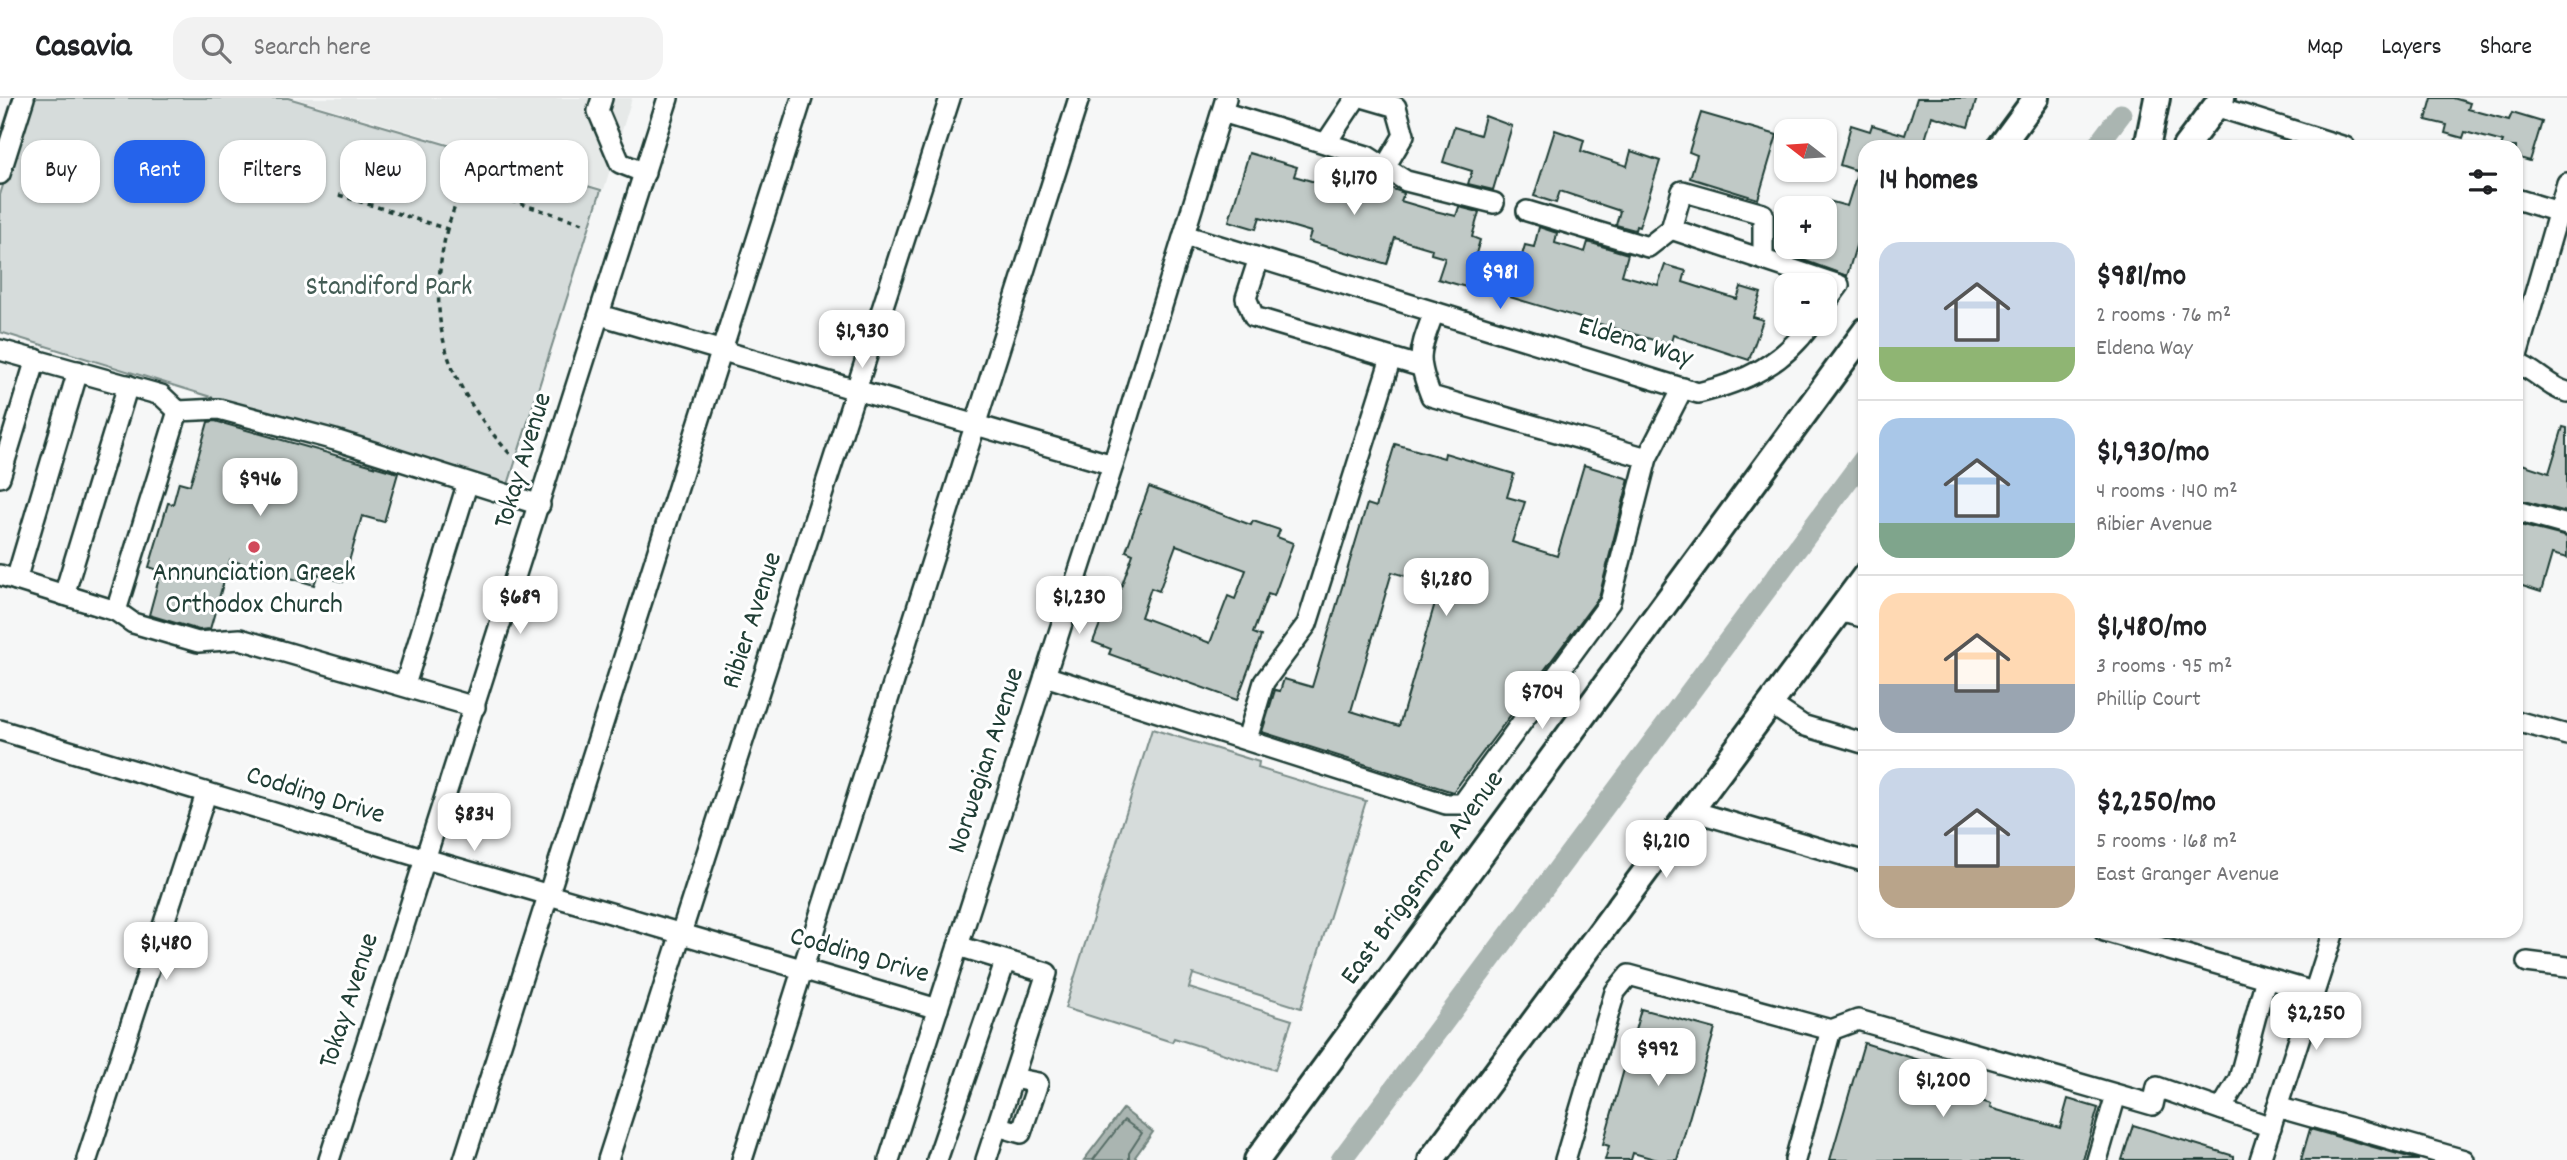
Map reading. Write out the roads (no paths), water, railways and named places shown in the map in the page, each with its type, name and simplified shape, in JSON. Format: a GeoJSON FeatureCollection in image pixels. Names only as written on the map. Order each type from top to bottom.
{"type":"FeatureCollection","features":[{"type":"Feature","properties":{"kind":"main road"},"geometry":{"type":"LineString","coordinates":[[2005,140],[2036,98]]}},
{"type":"Feature","properties":{"kind":"main road"},"geometry":{"type":"LineString","coordinates":[[2148,140],[2157,98]]}},
{"type":"Feature","properties":{"kind":"main road"},"geometry":{"type":"LineString","coordinates":[[2190,140],[2218,102]]}},
{"type":"Feature","properties":{"kind":"main road","name":"East Briggsmore Avenue"},"geometry":{"type":"LineString","coordinates":[[1257,1160],[1858,341]]}},
{"type":"Feature","properties":{"kind":"main road"},"geometry":{"type":"LineString","coordinates":[[1431,1160],[1858,586]]}},
{"type":"Feature","properties":{"kind":"street"},"geometry":{"type":"LineString","coordinates":[[0,174],[9,116],[24,98]]}},
{"type":"Feature","properties":{"kind":"street"},"geometry":{"type":"LineString","coordinates":[[602,98],[598,111],[620,163],[645,173]]}},
{"type":"Feature","properties":{"kind":"street","name":"Tokay Avenue"},"geometry":{"type":"LineString","coordinates":[[329,1160],[668,98]]}},
{"type":"Feature","properties":{"kind":"street"},"geometry":{"type":"LineString","coordinates":[[464,1160],[802,98]]}},
{"type":"Feature","properties":{"kind":"street","name":"Ribier Avenue"},"geometry":{"type":"LineString","coordinates":[[608,1160],[950,98]]}},
{"type":"Feature","properties":{"kind":"street"},"geometry":{"type":"LineString","coordinates":[[742,1160],[1079,98]]}},
{"type":"Feature","properties":{"kind":"street"},"geometry":{"type":"LineString","coordinates":[[1326,144],[1356,98]]}},
{"type":"Feature","properties":{"kind":"street"},"geometry":{"type":"LineString","coordinates":[[1365,98],[1396,107],[1404,135],[1385,167]]}},
{"type":"Feature","properties":{"kind":"street"},"geometry":{"type":"LineString","coordinates":[[2218,102],[2325,140]]}},
{"type":"Feature","properties":{"kind":"street"},"geometry":{"type":"LineString","coordinates":[[1224,105],[1326,144],[1367,156],[1406,181],[1494,203]]}},
{"type":"Feature","properties":{"kind":"street","name":"Norwegian Avenue"},"geometry":{"type":"LineString","coordinates":[[889,1160],[1112,465],[1224,105]]}},
{"type":"Feature","properties":{"kind":"street"},"geometry":{"type":"LineString","coordinates":[[2523,318],[2561,217],[2567,183]]}},
{"type":"Feature","properties":{"kind":"street"},"geometry":{"type":"LineString","coordinates":[[1527,211],[1648,247],[1671,229],[1682,191],[1763,214],[1763,260]]}},
{"type":"Feature","properties":{"kind":"street"},"geometry":{"type":"LineString","coordinates":[[2523,202],[2561,217]]}},
{"type":"Feature","properties":{"kind":"street"},"geometry":{"type":"LineString","coordinates":[[1671,229],[1803,273]]}},
{"type":"Feature","properties":{"kind":"street","name":"Eldena Way"},"geometry":{"type":"LineString","coordinates":[[1184,235],[1698,393],[1752,377],[1791,349],[1801,336]]}},
{"type":"Feature","properties":{"kind":"street"},"geometry":{"type":"LineString","coordinates":[[1258,258],[1246,298],[1254,317],[1419,366]]}},
{"type":"Feature","properties":{"kind":"street"},"geometry":{"type":"LineString","coordinates":[[1434,312],[1421,348],[1419,366],[1431,396],[1647,458]]}},
{"type":"Feature","properties":{"kind":"street"},"geometry":{"type":"LineString","coordinates":[[600,315],[1112,465]]}},
{"type":"Feature","properties":{"kind":"street"},"geometry":{"type":"LineString","coordinates":[[0,350],[161,395],[178,411],[219,409],[393,458],[467,485],[540,505]]}},
{"type":"Feature","properties":{"kind":"street"},"geometry":{"type":"LineString","coordinates":[[1247,739],[1264,682],[1307,624],[1391,358]]}},
{"type":"Feature","properties":{"kind":"street"},"geometry":{"type":"LineString","coordinates":[[0,477],[36,359]]}},
{"type":"Feature","properties":{"kind":"street"},"geometry":{"type":"LineString","coordinates":[[2523,364],[2555,389],[2567,392]]}},
{"type":"Feature","properties":{"kind":"street"},"geometry":{"type":"LineString","coordinates":[[78,371],[8,578],[116,611],[133,623],[198,642],[240,639],[475,707]]}},
{"type":"Feature","properties":{"kind":"street"},"geometry":{"type":"LineString","coordinates":[[64,595],[128,385]]}},
{"type":"Feature","properties":{"kind":"street"},"geometry":{"type":"LineString","coordinates":[[1045,676],[1446,804],[1462,804],[1610,602],[1647,458],[1683,388]]}},
{"type":"Feature","properties":{"kind":"street"},"geometry":{"type":"LineString","coordinates":[[116,611],[178,411]]}},
{"type":"Feature","properties":{"kind":"street"},"geometry":{"type":"LineString","coordinates":[[405,685],[467,485]]}},
{"type":"Feature","properties":{"kind":"street"},"geometry":{"type":"LineString","coordinates":[[2523,513],[2567,525]]}},
{"type":"Feature","properties":{"kind":"street"},"geometry":{"type":"LineString","coordinates":[[1839,611],[1858,616]]}},
{"type":"Feature","properties":{"kind":"street"},"geometry":{"type":"LineString","coordinates":[[1769,703],[1802,725],[1858,742]]}},
{"type":"Feature","properties":{"kind":"street"},"geometry":{"type":"LineString","coordinates":[[2523,723],[2567,735]]}},
{"type":"Feature","properties":{"kind":"street","name":"Codding Drive"},"geometry":{"type":"LineString","coordinates":[[0,730],[426,859],[938,1009]]}},
{"type":"Feature","properties":{"kind":"street"},"geometry":{"type":"LineString","coordinates":[[87,1159],[206,793]]}},
{"type":"Feature","properties":{"kind":"street"},"geometry":{"type":"LineString","coordinates":[[1689,810],[1858,860]]}},
{"type":"Feature","properties":{"kind":"street"},"geometry":{"type":"LineString","coordinates":[[2128,938],[2314,992]]}},
{"type":"Feature","properties":{"kind":"street"},"geometry":{"type":"LineString","coordinates":[[2260,1160],[2332,938]]}},
{"type":"Feature","properties":{"kind":"street"},"geometry":{"type":"LineString","coordinates":[[958,946],[1047,973],[1013,1078],[1038,1083],[1021,1133],[997,1126],[986,1160]]}},
{"type":"Feature","properties":{"kind":"street"},"geometry":{"type":"LineString","coordinates":[[937,1160],[1005,962]]}},
{"type":"Feature","properties":{"kind":"street"},"geometry":{"type":"LineString","coordinates":[[2527,962],[2567,967]]}},
{"type":"Feature","properties":{"kind":"street"},"geometry":{"type":"LineString","coordinates":[[1565,1160],[1615,992],[1629,975],[1831,1030],[1858,1020],[2153,1105],[2157,1087],[2271,1127]]}},
{"type":"Feature","properties":{"kind":"street"},"geometry":{"type":"LineString","coordinates":[[2221,1109],[2239,1079],[2266,978]]}},
{"type":"Feature","properties":{"kind":"street"},"geometry":{"type":"LineString","coordinates":[[1795,1160],[1831,1030]]}},
{"type":"Feature","properties":{"kind":"street"},"geometry":{"type":"LineString","coordinates":[[2097,1160],[2116,1095]]}},
{"type":"Feature","properties":{"kind":"street"},"geometry":{"type":"LineString","coordinates":[[2277,1107],[2464,1160]]}},
{"type":"Feature","properties":{"kind":"water"},"geometry":{"type":"Polygon","coordinates":[[[1123,1109],[1153,1132],[1135,1157],[1138,1160],[1084,1160],[1123,1109]]]}},
{"type":"Feature","properties":{"kind":"waterway"},"geometry":{"type":"LineString","coordinates":[[2101,140],[2121,114]]}},
{"type":"Feature","properties":{"kind":"waterway"},"geometry":{"type":"LineString","coordinates":[[1341,1160],[1858,467]]}},
{"type":"Feature","properties":{"kind":"place","name":"Annunciation Greek Orthodox Church"},"geometry":{"type":"Point","coordinates":[254,547]}},
{"type":"Feature","properties":{"kind":"park label","name":"Standiford Park"},"geometry":{"type":"Point","coordinates":[389,289]}}]}
